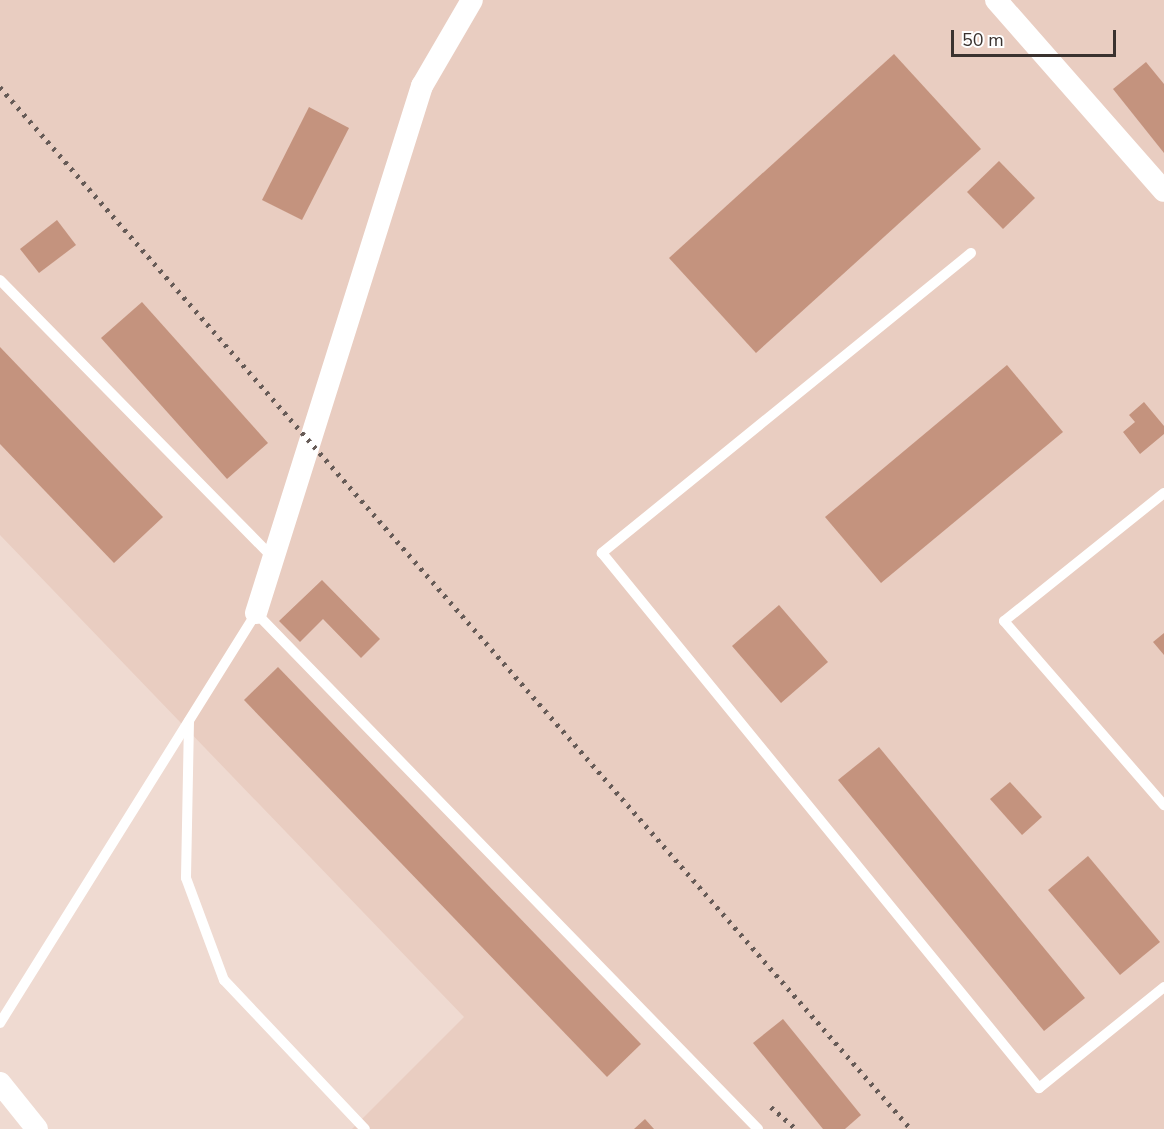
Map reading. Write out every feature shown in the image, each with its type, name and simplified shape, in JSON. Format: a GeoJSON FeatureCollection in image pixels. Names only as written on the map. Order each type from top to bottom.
{"type":"FeatureCollection","features":[{"type":"Feature","properties":{"kind":"street"},"geometry":{"type":"LineString","coordinates":[[256,613],[422,87],[472,0]]}},
{"type":"Feature","properties":{"kind":"street"},"geometry":{"type":"LineString","coordinates":[[996,0],[1164,191]]}},
{"type":"Feature","properties":{"kind":"street"},"geometry":{"type":"LineString","coordinates":[[0,1083],[37,1129]]}},
{"type":"Feature","properties":{"kind":"lane"},"geometry":{"type":"LineString","coordinates":[[971,253],[602,553],[1040,1088],[1164,987]]}},
{"type":"Feature","properties":{"kind":"lane"},"geometry":{"type":"LineString","coordinates":[[0,280],[274,558]]}},
{"type":"Feature","properties":{"kind":"lane"},"geometry":{"type":"LineString","coordinates":[[1164,492],[1004,621],[1164,805]]}},
{"type":"Feature","properties":{"kind":"lane"},"geometry":{"type":"LineString","coordinates":[[0,1023],[256,613],[758,1129]]}},
{"type":"Feature","properties":{"kind":"lane"},"geometry":{"type":"LineString","coordinates":[[189,720],[186,878],[224,980],[365,1129]]}},
{"type":"Feature","properties":{"kind":"shaded area"},"geometry":{"type":"Polygon","coordinates":[[[0,0],[1164,0],[1164,1129],[352,1129],[464,1017],[0,535],[0,0]]]}},
{"type":"Feature","properties":{"kind":"building"},"geometry":{"type":"Polygon","coordinates":[[[894,54],[981,149],[756,353],[669,258],[894,54]]]}},
{"type":"Feature","properties":{"kind":"building"},"geometry":{"type":"Polygon","coordinates":[[[1146,62],[1164,84],[1164,153],[1113,89],[1146,62]]]}},
{"type":"Feature","properties":{"kind":"building"},"geometry":{"type":"Polygon","coordinates":[[[309,107],[349,128],[302,220],[262,200],[309,107]]]}},
{"type":"Feature","properties":{"kind":"building"},"geometry":{"type":"Polygon","coordinates":[[[999,161],[1035,198],[1003,229],[967,192],[999,161]]]}},
{"type":"Feature","properties":{"kind":"building"},"geometry":{"type":"Polygon","coordinates":[[[57,220],[76,245],[39,273],[20,249],[57,220]]]}},
{"type":"Feature","properties":{"kind":"building"},"geometry":{"type":"Polygon","coordinates":[[[142,302],[268,443],[227,479],[101,338],[142,302]]]}},
{"type":"Feature","properties":{"kind":"building"},"geometry":{"type":"Polygon","coordinates":[[[0,347],[163,517],[114,563],[0,444],[0,347]]]}},
{"type":"Feature","properties":{"kind":"building"},"geometry":{"type":"Polygon","coordinates":[[[1007,365],[1063,432],[881,583],[825,517],[1007,365]]]}},
{"type":"Feature","properties":{"kind":"building"},"geometry":{"type":"Polygon","coordinates":[[[1144,402],[1164,426],[1164,434],[1140,454],[1123,432],[1135,422],[1129,415],[1144,402]]]}},
{"type":"Feature","properties":{"kind":"building"},"geometry":{"type":"Polygon","coordinates":[[[322,580],[380,639],[361,658],[323,619],[300,642],[279,621],[322,580]]]}},
{"type":"Feature","properties":{"kind":"building"},"geometry":{"type":"Polygon","coordinates":[[[779,605],[828,662],[781,703],[732,646],[779,605]]]}},
{"type":"Feature","properties":{"kind":"building"},"geometry":{"type":"Polygon","coordinates":[[[1164,633],[1164,655],[1153,642],[1164,633]]]}},
{"type":"Feature","properties":{"kind":"building"},"geometry":{"type":"Polygon","coordinates":[[[278,667],[641,1044],[607,1077],[244,700],[278,667]]]}},
{"type":"Feature","properties":{"kind":"building"},"geometry":{"type":"Polygon","coordinates":[[[879,747],[1085,998],[1044,1031],[838,780],[879,747]]]}},
{"type":"Feature","properties":{"kind":"building"},"geometry":{"type":"Polygon","coordinates":[[[1010,782],[1042,817],[1022,835],[990,799],[1010,782]]]}},
{"type":"Feature","properties":{"kind":"building"},"geometry":{"type":"Polygon","coordinates":[[[1088,856],[1160,942],[1120,975],[1048,890],[1088,856]]]}},
{"type":"Feature","properties":{"kind":"building"},"geometry":{"type":"Polygon","coordinates":[[[783,1019],[861,1115],[845,1129],[823,1129],[753,1043],[783,1019]]]}},
{"type":"Feature","properties":{"kind":"building"},"geometry":{"type":"Polygon","coordinates":[[[645,1119],[654,1129],[634,1129],[645,1119]]]}},
{"type":"Feature","properties":{"kind":"railway"},"geometry":{"type":"LineString","coordinates":[[0,87],[911,1129]]}},
{"type":"Feature","properties":{"kind":"railway"},"geometry":{"type":"LineString","coordinates":[[771,1107],[796,1129]]}}]}
